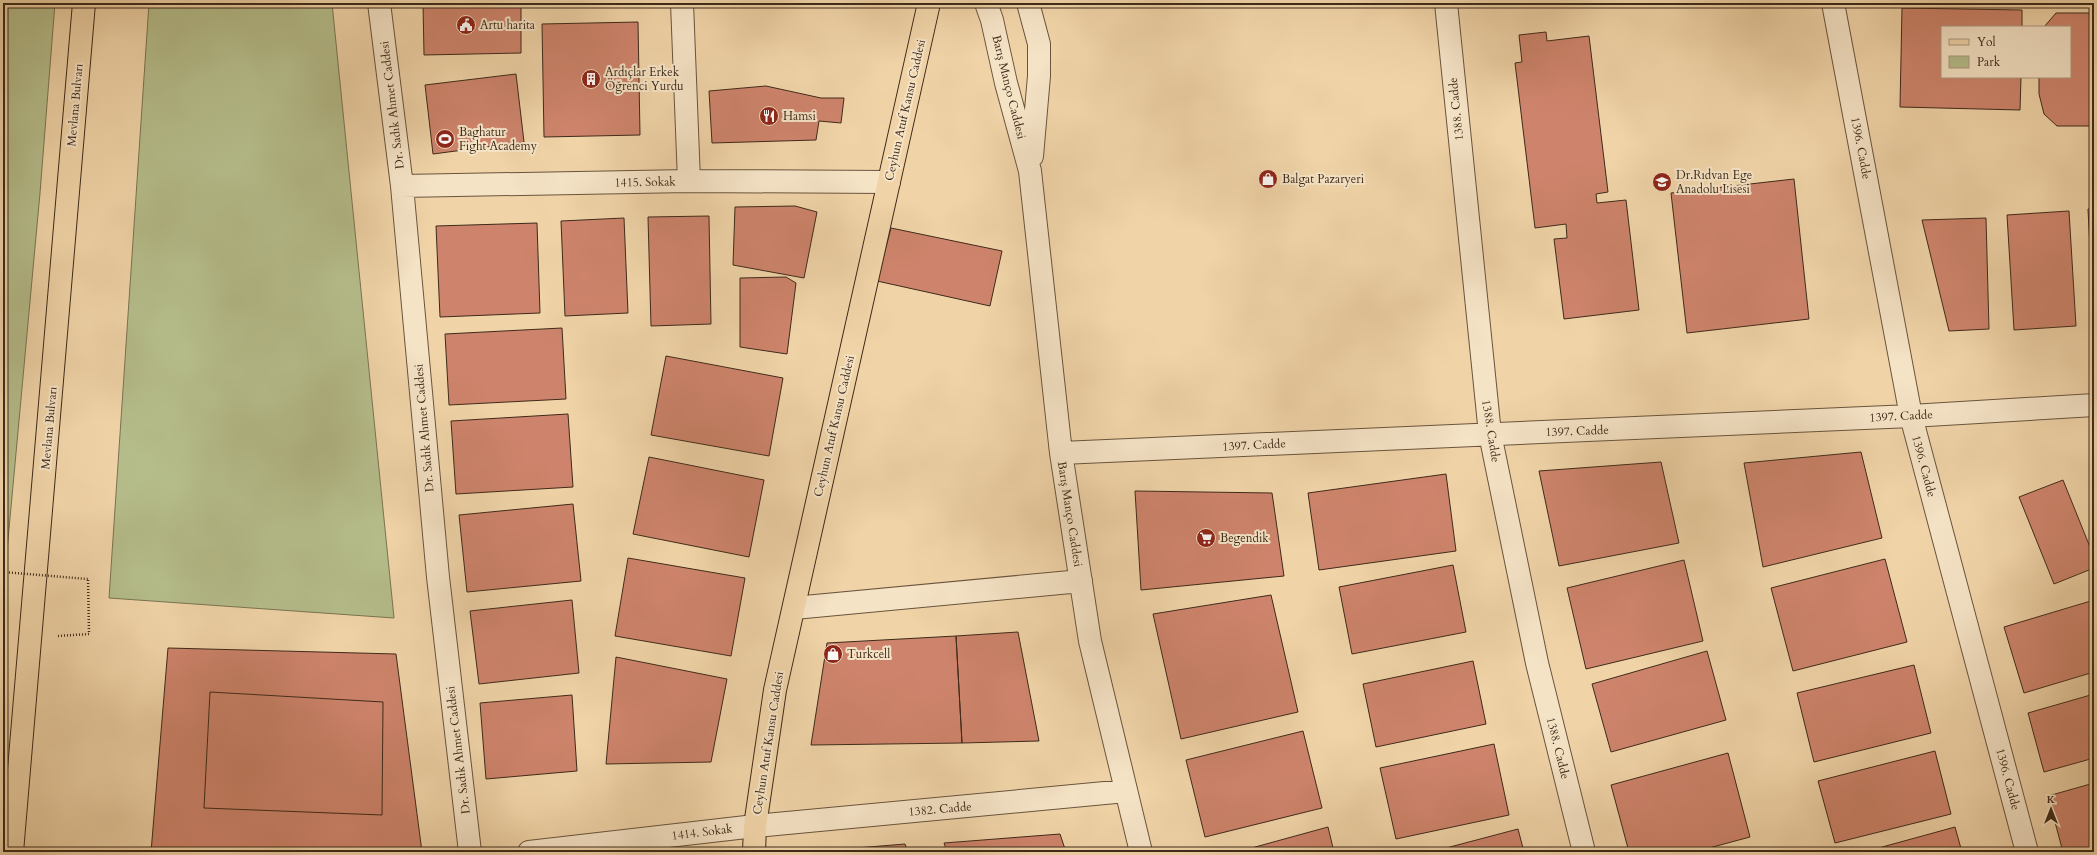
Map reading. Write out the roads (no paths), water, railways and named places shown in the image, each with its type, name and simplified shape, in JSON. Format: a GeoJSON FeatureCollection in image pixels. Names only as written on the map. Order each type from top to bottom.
{"type":"FeatureCollection","features":[{"type":"Feature","properties":{"kind":"main road","name":"Mevlana Bulvarı"},"geometry":{"type":"LineString","coordinates":[[12,852],[84,3]]}},
{"type":"Feature","properties":{"kind":"main road","name":"Ceyhun Atuf Kansu Caddesi"},"geometry":{"type":"LineString","coordinates":[[754,852],[754,826],[775,690],[929,3]]}},
{"type":"Feature","properties":{"kind":"street","name":"Dr. Sadık Ahmet Caddesi"},"geometry":{"type":"LineString","coordinates":[[379,3],[402,186],[438,577],[470,852]]}},
{"type":"Feature","properties":{"kind":"street"},"geometry":{"type":"LineString","coordinates":[[682,3],[689,181]]}},
{"type":"Feature","properties":{"kind":"street","name":"Barış Manço Caddesi"},"geometry":{"type":"LineString","coordinates":[[986,3],[992,20],[1006,83],[1030,171],[1061,453],[1090,640],[1141,852]]}},
{"type":"Feature","properties":{"kind":"street","name":"Barış Manço Caddesi"},"geometry":{"type":"LineString","coordinates":[[1028,3],[1039,44],[1039,76],[1030,171]]}},
{"type":"Feature","properties":{"kind":"street","name":"1388. Cadde"},"geometry":{"type":"LineString","coordinates":[[1446,3],[1490,434],[1537,663],[1584,852]]}},
{"type":"Feature","properties":{"kind":"street","name":"1396. Cadde"},"geometry":{"type":"LineString","coordinates":[[1833,3],[1911,416],[2027,852]]}},
{"type":"Feature","properties":{"kind":"street","name":"1415. Sokak"},"geometry":{"type":"LineString","coordinates":[[402,186],[689,181],[889,182]]}},
{"type":"Feature","properties":{"kind":"street","name":"1397. Cadde"},"geometry":{"type":"LineString","coordinates":[[1061,453],[1911,416],[2094,405]]}},
{"type":"Feature","properties":{"kind":"street"},"geometry":{"type":"LineString","coordinates":[[794,608],[1081,581]]}},
{"type":"Feature","properties":{"kind":"street","name":"1382. Cadde"},"geometry":{"type":"LineString","coordinates":[[754,826],[1126,791]]}},
{"type":"Feature","properties":{"kind":"street","name":"1414. Sokak"},"geometry":{"type":"LineString","coordinates":[[529,852],[754,826]]}},
{"type":"Feature","properties":{"kind":"place","name":"Artu harita"},"geometry":{"type":"Point","coordinates":[466,25]}},
{"type":"Feature","properties":{"kind":"place","name":"Ardıçlar Erkek Öğrenci Yurdu"},"geometry":{"type":"Point","coordinates":[591,79]}},
{"type":"Feature","properties":{"kind":"place","name":"Hamsi"},"geometry":{"type":"Point","coordinates":[769,116]}},
{"type":"Feature","properties":{"kind":"place","name":"Baghatur Fight Academy"},"geometry":{"type":"Point","coordinates":[445,139]}},
{"type":"Feature","properties":{"kind":"place","name":"Balgat Pazaryeri"},"geometry":{"type":"Point","coordinates":[1268,179]}},
{"type":"Feature","properties":{"kind":"place","name":"Dr.Rıdvan Ege Anadolu Lisesi"},"geometry":{"type":"Point","coordinates":[1662,182]}},
{"type":"Feature","properties":{"kind":"place","name":"Begendik"},"geometry":{"type":"Point","coordinates":[1206,538]}},
{"type":"Feature","properties":{"kind":"place","name":"Turkcell"},"geometry":{"type":"Point","coordinates":[833,654]}}]}
